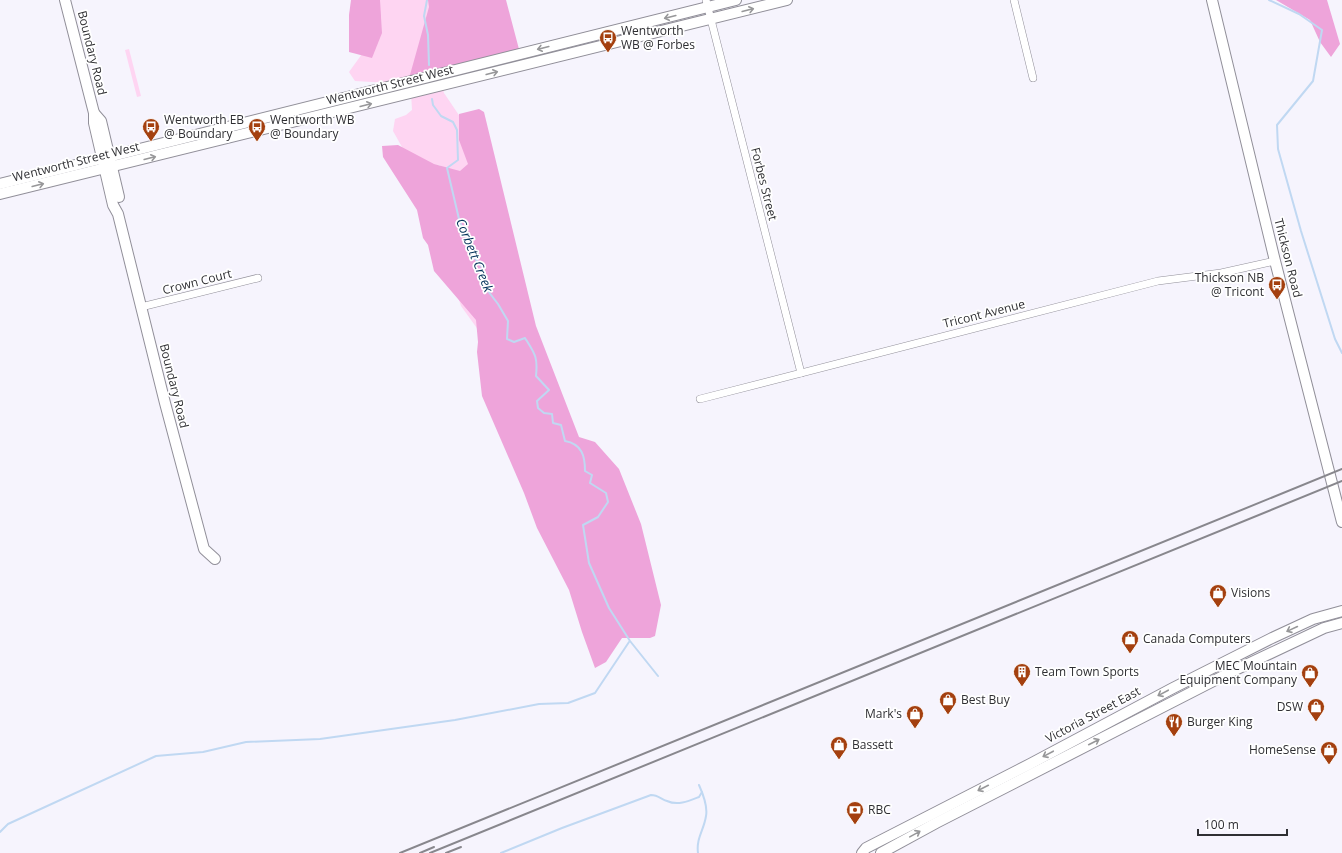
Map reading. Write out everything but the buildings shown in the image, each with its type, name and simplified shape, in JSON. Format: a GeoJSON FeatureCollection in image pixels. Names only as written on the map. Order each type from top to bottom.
{"type":"FeatureCollection","features":[{"type":"Feature","properties":{"kind":"main road","name":"Boundary Road"},"geometry":{"type":"LineString","coordinates":[[65,0],[94,113],[94,123],[107,162],[113,206],[118,214],[165,403],[204,549],[215,559]]}},
{"type":"Feature","properties":{"kind":"main road","name":"Wentworth Street West"},"geometry":{"type":"LineString","coordinates":[[0,194],[107,162],[707,4],[736,0]]}},
{"type":"Feature","properties":{"kind":"main road","name":"Wentworth Street West"},"geometry":{"type":"LineString","coordinates":[[0,184],[107,162],[787,0]]}},
{"type":"Feature","properties":{"kind":"main road","name":"Thickson Road"},"geometry":{"type":"LineString","coordinates":[[1212,0],[1275,261],[1342,522]]}},
{"type":"Feature","properties":{"kind":"main road"},"geometry":{"type":"LineString","coordinates":[[1328,615],[1337,609],[1342,602]]}},
{"type":"Feature","properties":{"kind":"main road","name":"Victoria Street East"},"geometry":{"type":"LineString","coordinates":[[862,853],[866,848],[1252,648],[1313,619],[1342,611]]}},
{"type":"Feature","properties":{"kind":"main road","name":"Victoria Street East"},"geometry":{"type":"LineString","coordinates":[[881,853],[936,823],[1216,680],[1324,628],[1342,623]]}},
{"type":"Feature","properties":{"kind":"main road"},"geometry":{"type":"LineString","coordinates":[[1324,628],[1342,629]]}},
{"type":"Feature","properties":{"kind":"main road"},"geometry":{"type":"LineString","coordinates":[[1216,680],[1215,676],[1217,672],[1250,656],[1252,648]]}},
{"type":"Feature","properties":{"kind":"street"},"geometry":{"type":"LineString","coordinates":[[1014,0],[1033,78]]}},
{"type":"Feature","properties":{"kind":"street","name":"Forbes Street"},"geometry":{"type":"LineString","coordinates":[[707,4],[801,373]]}},
{"type":"Feature","properties":{"kind":"street","name":"Tricont Avenue"},"geometry":{"type":"LineString","coordinates":[[700,399],[1158,281],[1221,273],[1275,261]]}},
{"type":"Feature","properties":{"kind":"street","name":"Crown Court"},"geometry":{"type":"LineString","coordinates":[[141,307],[258,278]]}},
{"type":"Feature","properties":{"kind":"shaded area"},"geometry":{"type":"Polygon","coordinates":[[[351,0],[380,0],[382,33],[372,58],[349,52],[349,15],[351,0]]]}},
{"type":"Feature","properties":{"kind":"shaded area"},"geometry":{"type":"Polygon","coordinates":[[[369,0],[430,0],[437,67],[444,93],[475,139],[479,331],[461,306],[445,257],[449,170],[439,165],[411,163],[393,131],[395,119],[406,115],[412,110],[411,93],[406,84],[355,81],[349,72],[362,54],[369,0]]]}},
{"type":"Feature","properties":{"kind":"shaded area"},"geometry":{"type":"Polygon","coordinates":[[[428,0],[506,0],[520,53],[408,82],[429,7],[428,0]]]}},
{"type":"Feature","properties":{"kind":"shaded area"},"geometry":{"type":"Polygon","coordinates":[[[1276,0],[1327,0],[1340,44],[1331,57],[1320,42],[1310,20],[1276,0]]]}},
{"type":"Feature","properties":{"kind":"shaded area"},"geometry":{"type":"Polygon","coordinates":[[[129,49],[141,96],[137,97],[125,50],[129,49]]]}},
{"type":"Feature","properties":{"kind":"shaded area"},"geometry":{"type":"Polygon","coordinates":[[[479,109],[484,112],[536,326],[579,437],[595,442],[619,469],[641,524],[661,605],[655,636],[650,638],[622,638],[606,662],[595,668],[569,590],[537,528],[524,493],[482,396],[477,352],[478,342],[476,320],[434,271],[428,245],[423,238],[417,210],[383,157],[382,146],[398,145],[434,164],[460,171],[468,164],[459,140],[459,114],[479,109]]]}},
{"type":"Feature","properties":{"kind":"waterway","name":"Corbett Creek"},"geometry":{"type":"LineString","coordinates":[[427,0],[424,16],[428,35],[429,65]]}},
{"type":"Feature","properties":{"kind":"waterway"},"geometry":{"type":"LineString","coordinates":[[1269,0],[1299,14],[1322,30],[1313,81],[1277,125],[1278,149],[1301,231],[1335,339],[1342,353]]}},
{"type":"Feature","properties":{"kind":"waterway","name":"Corbett Creek"},"geometry":{"type":"LineString","coordinates":[[432,99],[433,105],[441,116],[453,122],[457,130],[458,160],[447,168],[459,219],[473,256],[482,267],[488,291],[508,321],[507,339],[514,342],[525,338],[535,356],[537,364],[536,376],[549,390],[537,401],[538,408],[544,413],[552,414],[553,423],[561,425],[565,441],[579,448],[583,456],[585,471],[592,475],[590,483],[606,493],[608,502],[598,517],[583,525],[589,563],[609,608],[630,641],[658,676]]}},
{"type":"Feature","properties":{"kind":"waterway"},"geometry":{"type":"LineString","coordinates":[[0,832],[8,824],[156,756],[203,752],[246,742],[320,739],[455,720],[539,704],[568,703],[595,693],[629,642]]}},
{"type":"Feature","properties":{"kind":"waterway","name":"Corbett Creek"},"geometry":{"type":"LineString","coordinates":[[698,853],[698,843],[705,821],[706,812],[705,800],[699,785]]}},
{"type":"Feature","properties":{"kind":"waterway"},"geometry":{"type":"LineString","coordinates":[[501,853],[562,828],[651,795],[658,796],[671,802],[679,803],[699,797],[702,792]]}},
{"type":"Feature","properties":{"kind":"railway"},"geometry":{"type":"LineString","coordinates":[[400,853],[1342,469]]}},
{"type":"Feature","properties":{"kind":"railway"},"geometry":{"type":"LineString","coordinates":[[430,853],[1342,481]]}},
{"type":"Feature","properties":{"kind":"railway"},"geometry":{"type":"LineString","coordinates":[[420,853],[434,847]]}},
{"type":"Feature","properties":{"kind":"railway"},"geometry":{"type":"LineString","coordinates":[[446,853],[461,847]]}},
{"type":"Feature","properties":{"kind":"place","name":"Wentworth WB @ Forbes"},"geometry":{"type":"Point","coordinates":[608,53]}},
{"type":"Feature","properties":{"kind":"place","name":"Wentworth EB @ Boundary"},"geometry":{"type":"Point","coordinates":[151,142]}},
{"type":"Feature","properties":{"kind":"place","name":"Wentworth WB @ Boundary"},"geometry":{"type":"Point","coordinates":[257,142]}},
{"type":"Feature","properties":{"kind":"place","name":"Thickson NB @ Tricont"},"geometry":{"type":"Point","coordinates":[1277,300]}},
{"type":"Feature","properties":{"kind":"place","name":"Visions"},"geometry":{"type":"Point","coordinates":[1218,608]}},
{"type":"Feature","properties":{"kind":"place","name":"Canada Computers"},"geometry":{"type":"Point","coordinates":[1130,654]}},
{"type":"Feature","properties":{"kind":"place","name":"Team Town Sports"},"geometry":{"type":"Point","coordinates":[1022,687]}},
{"type":"Feature","properties":{"kind":"place","name":"MEC Mountain Equipment Company"},"geometry":{"type":"Point","coordinates":[1310,688]}},
{"type":"Feature","properties":{"kind":"place","name":"Best Buy"},"geometry":{"type":"Point","coordinates":[948,715]}},
{"type":"Feature","properties":{"kind":"place","name":"DSW"},"geometry":{"type":"Point","coordinates":[1316,722]}},
{"type":"Feature","properties":{"kind":"place","name":"Mark's"},"geometry":{"type":"Point","coordinates":[915,729]}},
{"type":"Feature","properties":{"kind":"place","name":"Burger King"},"geometry":{"type":"Point","coordinates":[1174,737]}},
{"type":"Feature","properties":{"kind":"place","name":"Bassett"},"geometry":{"type":"Point","coordinates":[839,760]}},
{"type":"Feature","properties":{"kind":"place","name":"HomeSense"},"geometry":{"type":"Point","coordinates":[1329,765]}},
{"type":"Feature","properties":{"kind":"place","name":"RBC"},"geometry":{"type":"Point","coordinates":[855,825]}}]}
